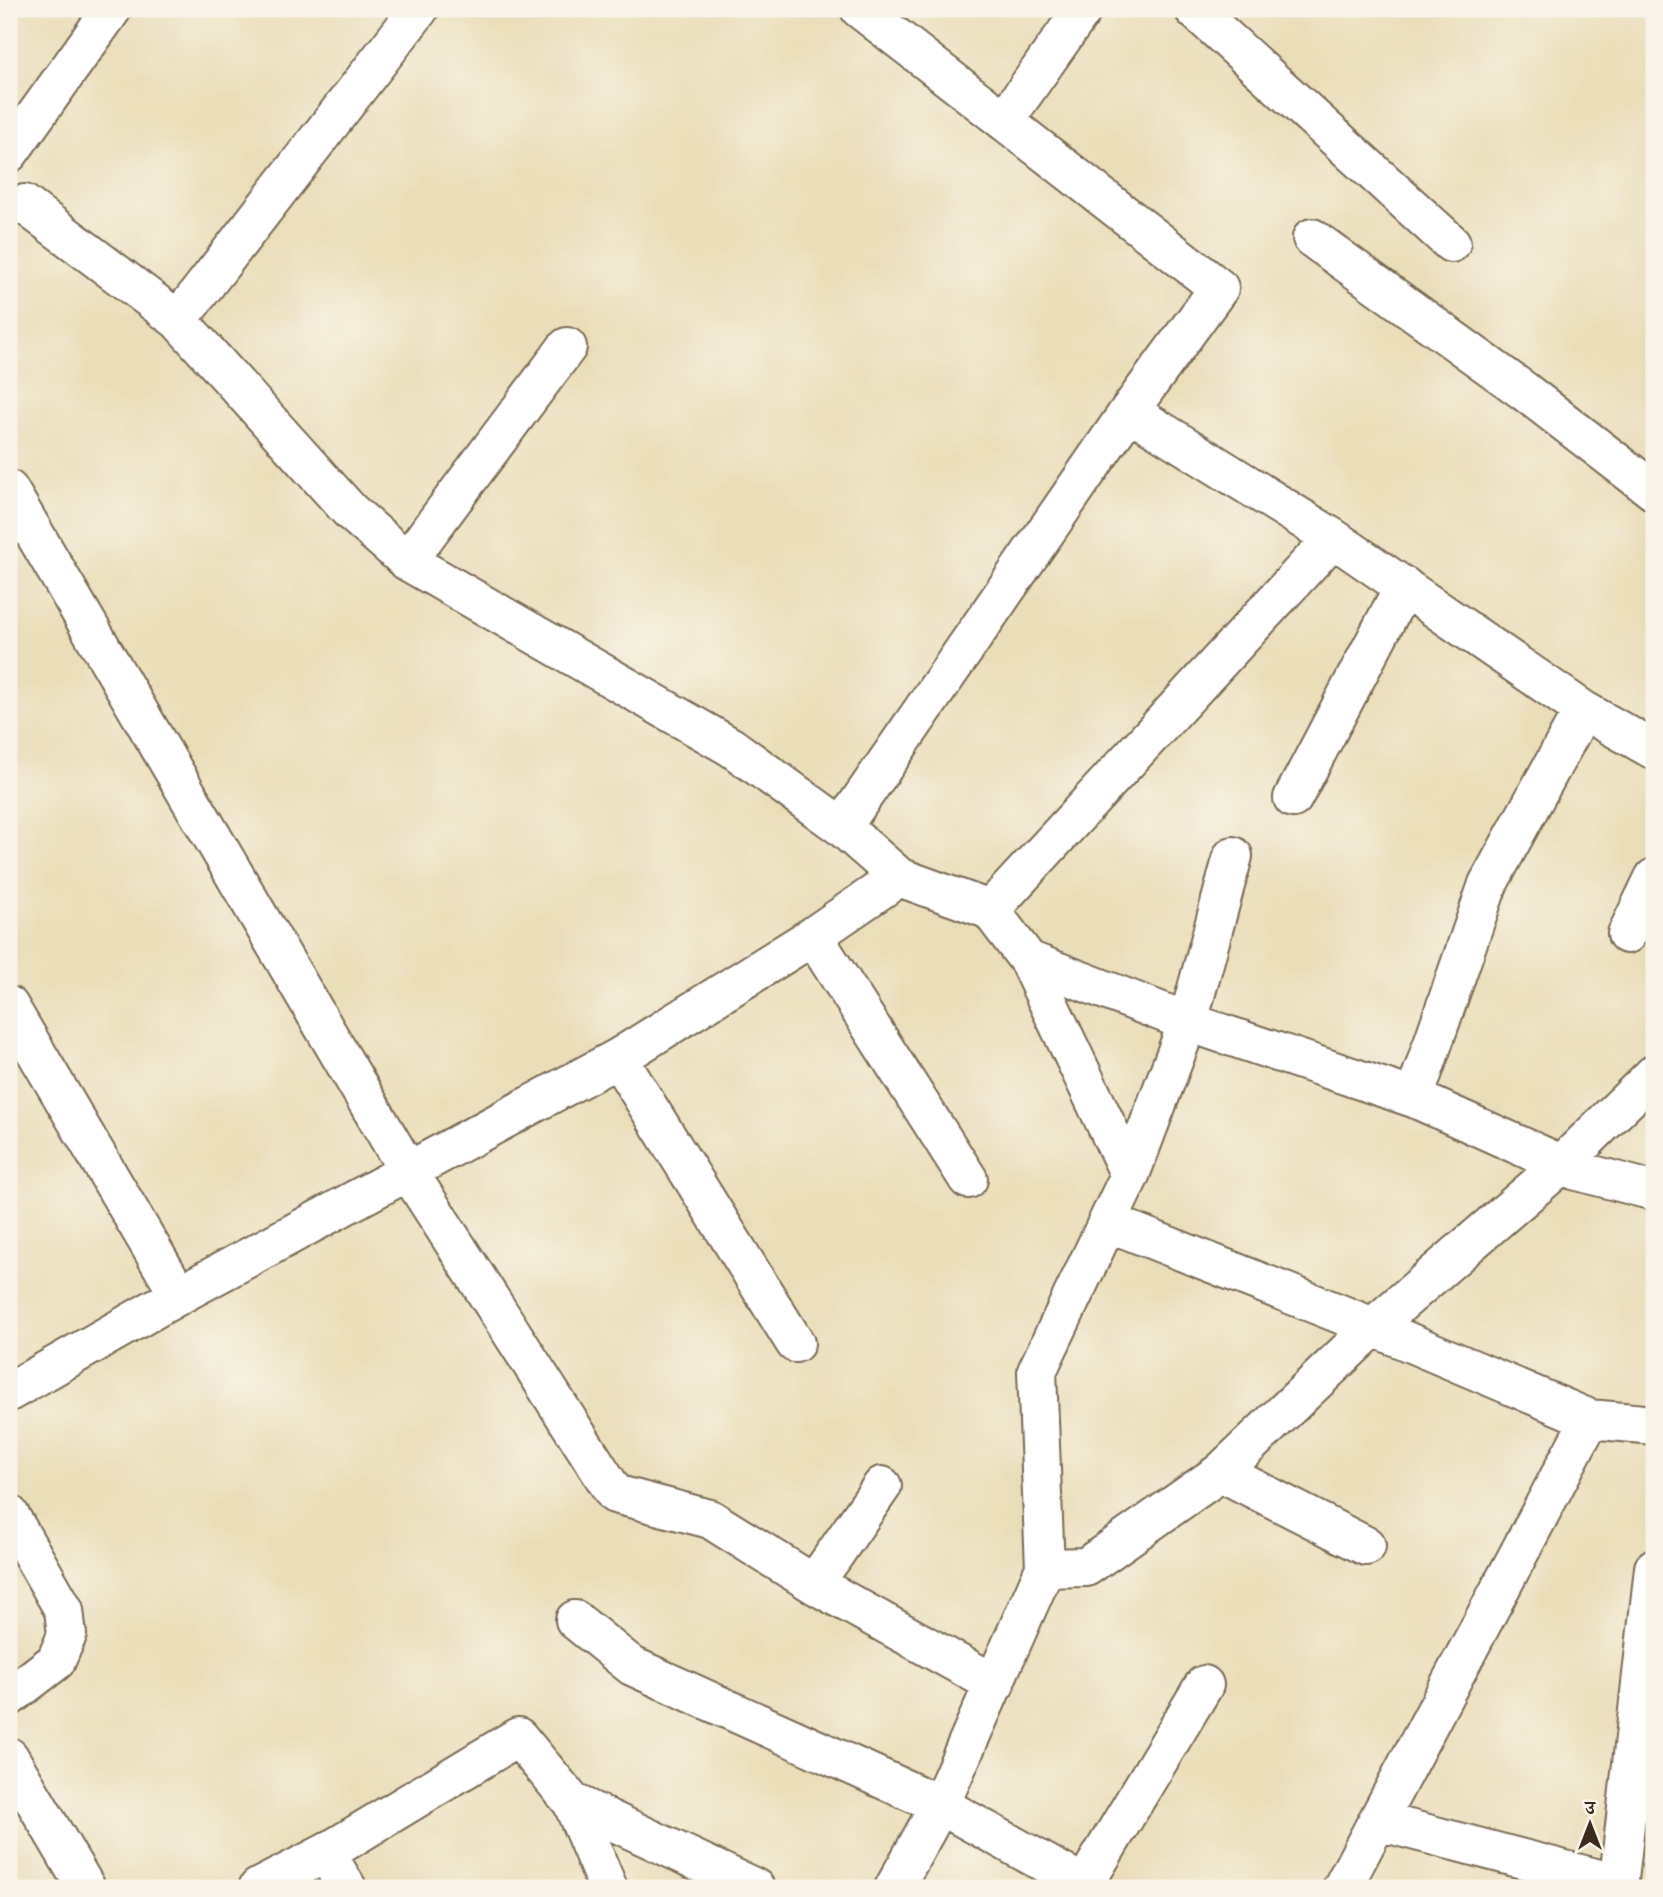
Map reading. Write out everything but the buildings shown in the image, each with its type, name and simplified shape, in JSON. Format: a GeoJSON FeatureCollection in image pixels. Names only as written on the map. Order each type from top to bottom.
{"type":"FeatureCollection","features":[{"type":"Feature","properties":{"kind":"street"},"geometry":{"type":"LineString","coordinates":[[9,153],[112,9]]}},
{"type":"Feature","properties":{"kind":"street"},"geometry":{"type":"LineString","coordinates":[[178,320],[419,9]]}},
{"type":"Feature","properties":{"kind":"street"},"geometry":{"type":"LineString","coordinates":[[842,827],[1129,411],[1219,288],[860,9]]}},
{"type":"Feature","properties":{"kind":"street"},"geometry":{"type":"LineString","coordinates":[[1004,121],[1083,9]]}},
{"type":"Feature","properties":{"kind":"street"},"geometry":{"type":"LineString","coordinates":[[1194,9],[1451,243]]}},
{"type":"Feature","properties":{"kind":"street"},"geometry":{"type":"LineString","coordinates":[[14,202],[178,320],[350,511],[407,561],[731,747],[842,827],[899,877],[990,910],[1028,960],[1130,1175]]}},
{"type":"Feature","properties":{"kind":"street"},"geometry":{"type":"LineString","coordinates":[[1312,237],[1524,391],[1654,491]]}},
{"type":"Feature","properties":{"kind":"street"},"geometry":{"type":"LineString","coordinates":[[407,561],[568,347]]}},
{"type":"Feature","properties":{"kind":"street"},"geometry":{"type":"LineString","coordinates":[[1129,411],[1333,538],[1583,710],[1654,750]]}},
{"type":"Feature","properties":{"kind":"street"},"geometry":{"type":"LineString","coordinates":[[9,490],[408,1171],[615,1494],[710,1519],[814,1584],[995,1684]]}},
{"type":"Feature","properties":{"kind":"street"},"geometry":{"type":"LineString","coordinates":[[990,910],[1333,538]]}},
{"type":"Feature","properties":{"kind":"street"},"geometry":{"type":"LineString","coordinates":[[1293,797],[1404,586]]}},
{"type":"Feature","properties":{"kind":"street"},"geometry":{"type":"LineString","coordinates":[[1414,1098],[1488,884],[1583,710]]}},
{"type":"Feature","properties":{"kind":"street"},"geometry":{"type":"LineString","coordinates":[[894,1888],[940,1805],[1045,1568],[1037,1371],[1130,1175],[1188,1022],[1233,856]]}},
{"type":"Feature","properties":{"kind":"street"},"geometry":{"type":"LineString","coordinates":[[9,1392],[179,1295],[618,1058],[813,936],[899,877]]}},
{"type":"Feature","properties":{"kind":"street"},"geometry":{"type":"LineString","coordinates":[[1627,933],[1654,878]]}},
{"type":"Feature","properties":{"kind":"street"},"geometry":{"type":"LineString","coordinates":[[813,936],[968,1179]]}},
{"type":"Feature","properties":{"kind":"street"},"geometry":{"type":"LineString","coordinates":[[1028,960],[1188,1022],[1414,1098],[1574,1170],[1654,1191]]}},
{"type":"Feature","properties":{"kind":"street"},"geometry":{"type":"LineString","coordinates":[[9,1006],[179,1295]]}},
{"type":"Feature","properties":{"kind":"street"},"geometry":{"type":"LineString","coordinates":[[618,1058],[795,1343]]}},
{"type":"Feature","properties":{"kind":"street"},"geometry":{"type":"LineString","coordinates":[[1045,1568],[1086,1567],[1221,1472],[1373,1327],[1561,1164],[1654,1074]]}},
{"type":"Feature","properties":{"kind":"street"},"geometry":{"type":"LineString","coordinates":[[1108,1222],[1373,1327],[1590,1419],[1654,1424]]}},
{"type":"Feature","properties":{"kind":"street"},"geometry":{"type":"LineString","coordinates":[[1342,1888],[1590,1419]]}},
{"type":"Feature","properties":{"kind":"street"},"geometry":{"type":"LineString","coordinates":[[1221,1472],[1366,1546]]}},
{"type":"Feature","properties":{"kind":"street"},"geometry":{"type":"LineString","coordinates":[[814,1584],[882,1486]]}},
{"type":"Feature","properties":{"kind":"street"},"geometry":{"type":"LineString","coordinates":[[9,1514],[64,1610],[67,1635],[56,1661],[9,1697]]}},
{"type":"Feature","properties":{"kind":"street"},"geometry":{"type":"LineString","coordinates":[[1378,1821],[1618,1886],[1654,1568]]}},
{"type":"Feature","properties":{"kind":"street"},"geometry":{"type":"LineString","coordinates":[[575,1620],[632,1665],[940,1805],[1087,1886],[1204,1685]]}},
{"type":"Feature","properties":{"kind":"street"},"geometry":{"type":"LineString","coordinates":[[258,1888],[326,1853],[518,1737],[572,1802],[608,1888]]}},
{"type":"Feature","properties":{"kind":"street"},"geometry":{"type":"LineString","coordinates":[[9,1757],[86,1888]]}},
{"type":"Feature","properties":{"kind":"street"},"geometry":{"type":"LineString","coordinates":[[572,1802],[755,1888]]}},
{"type":"Feature","properties":{"kind":"street"},"geometry":{"type":"LineString","coordinates":[[326,1853],[347,1888]]}}]}
